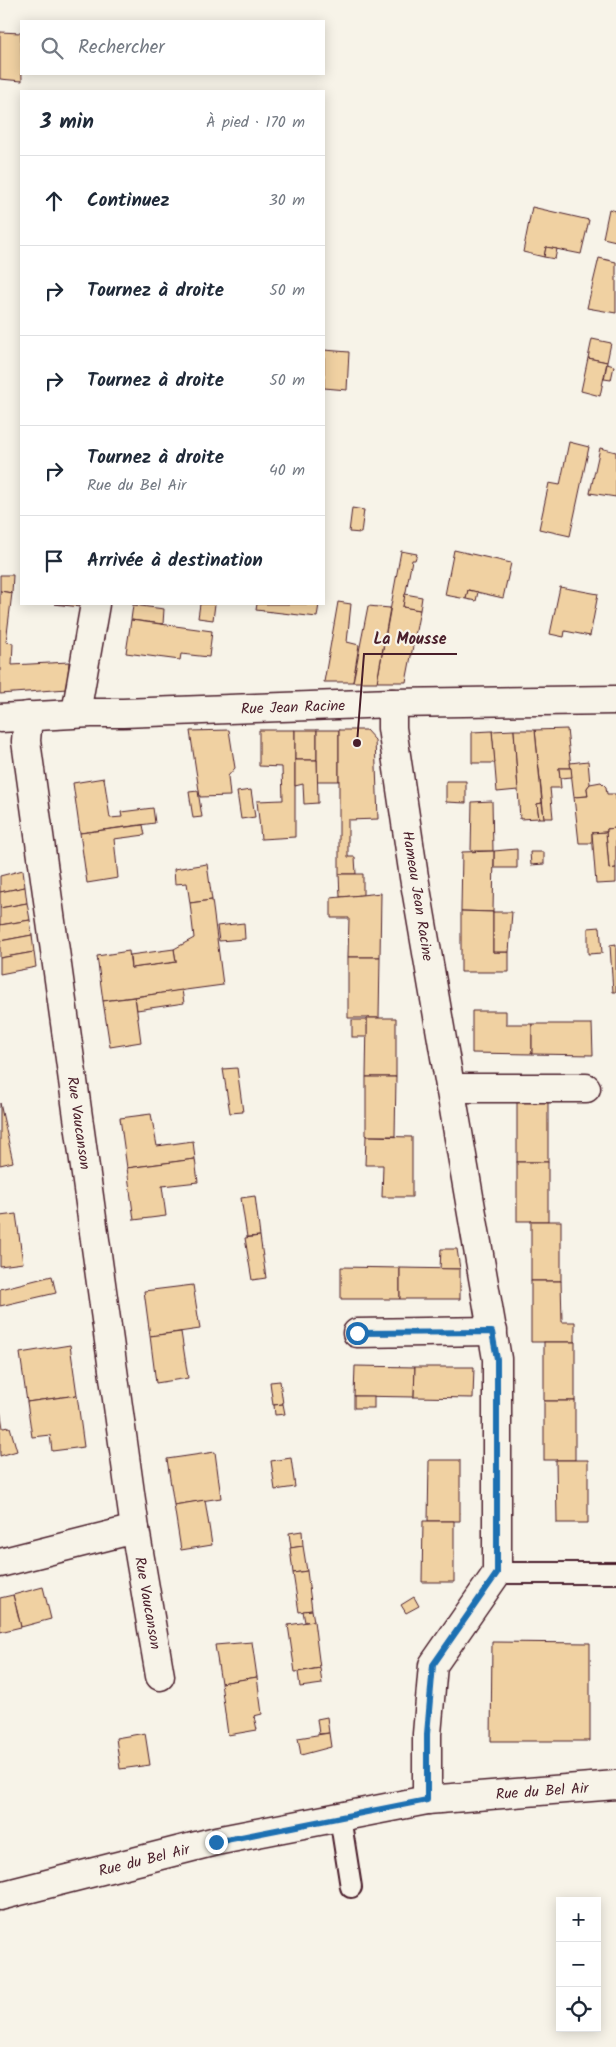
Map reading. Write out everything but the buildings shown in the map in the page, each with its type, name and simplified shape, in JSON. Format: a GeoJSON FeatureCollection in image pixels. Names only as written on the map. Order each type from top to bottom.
{"type":"FeatureCollection","features":[{"type":"Feature","properties":{"kind":"street"},"geometry":{"type":"LineString","coordinates":[[76,714],[95,605]]}},
{"type":"Feature","properties":{"kind":"street","name":"Rue Jean Racine"},"geometry":{"type":"LineString","coordinates":[[0,718],[392,703],[616,700]]}},
{"type":"Feature","properties":{"kind":"street","name":"Hameau Jean Racine"},"geometry":{"type":"LineString","coordinates":[[392,703],[392,728],[414,877],[497,1359],[497,1573]]}},
{"type":"Feature","properties":{"kind":"street","name":"Rue Vaucanson"},"geometry":{"type":"LineString","coordinates":[[28,716],[26,741],[135,1529],[160,1676]]}},
{"type":"Feature","properties":{"kind":"street"},"geometry":{"type":"LineString","coordinates":[[450,1088],[586,1088]]}},
{"type":"Feature","properties":{"kind":"street"},"geometry":{"type":"LineString","coordinates":[[357,1333],[492,1332]]}},
{"type":"Feature","properties":{"kind":"street"},"geometry":{"type":"LineString","coordinates":[[0,1563],[135,1529]]}},
{"type":"Feature","properties":{"kind":"street"},"geometry":{"type":"LineString","coordinates":[[427,1800],[427,1734],[433,1665],[497,1573]]}},
{"type":"Feature","properties":{"kind":"street","name":"Rue du Bel Air"},"geometry":{"type":"LineString","coordinates":[[0,1896],[216,1842],[427,1800],[616,1785]]}},
{"type":"Feature","properties":{"kind":"lane"},"geometry":{"type":"LineString","coordinates":[[497,1573],[616,1574]]}},
{"type":"Feature","properties":{"kind":"lane"},"geometry":{"type":"LineString","coordinates":[[340,1817],[351,1887]]}},
{"type":"Feature","properties":{"kind":"place","name":"La Mousse"},"geometry":{"type":"Point","coordinates":[357,743]}},
{"type":"Feature","properties":{"kind":"route"},"geometry":{"type":"LineString","coordinates":[[216,1842],[427,1800],[427,1734],[433,1665],[497,1573],[497,1359],[492,1332],[357,1333]]}}]}
